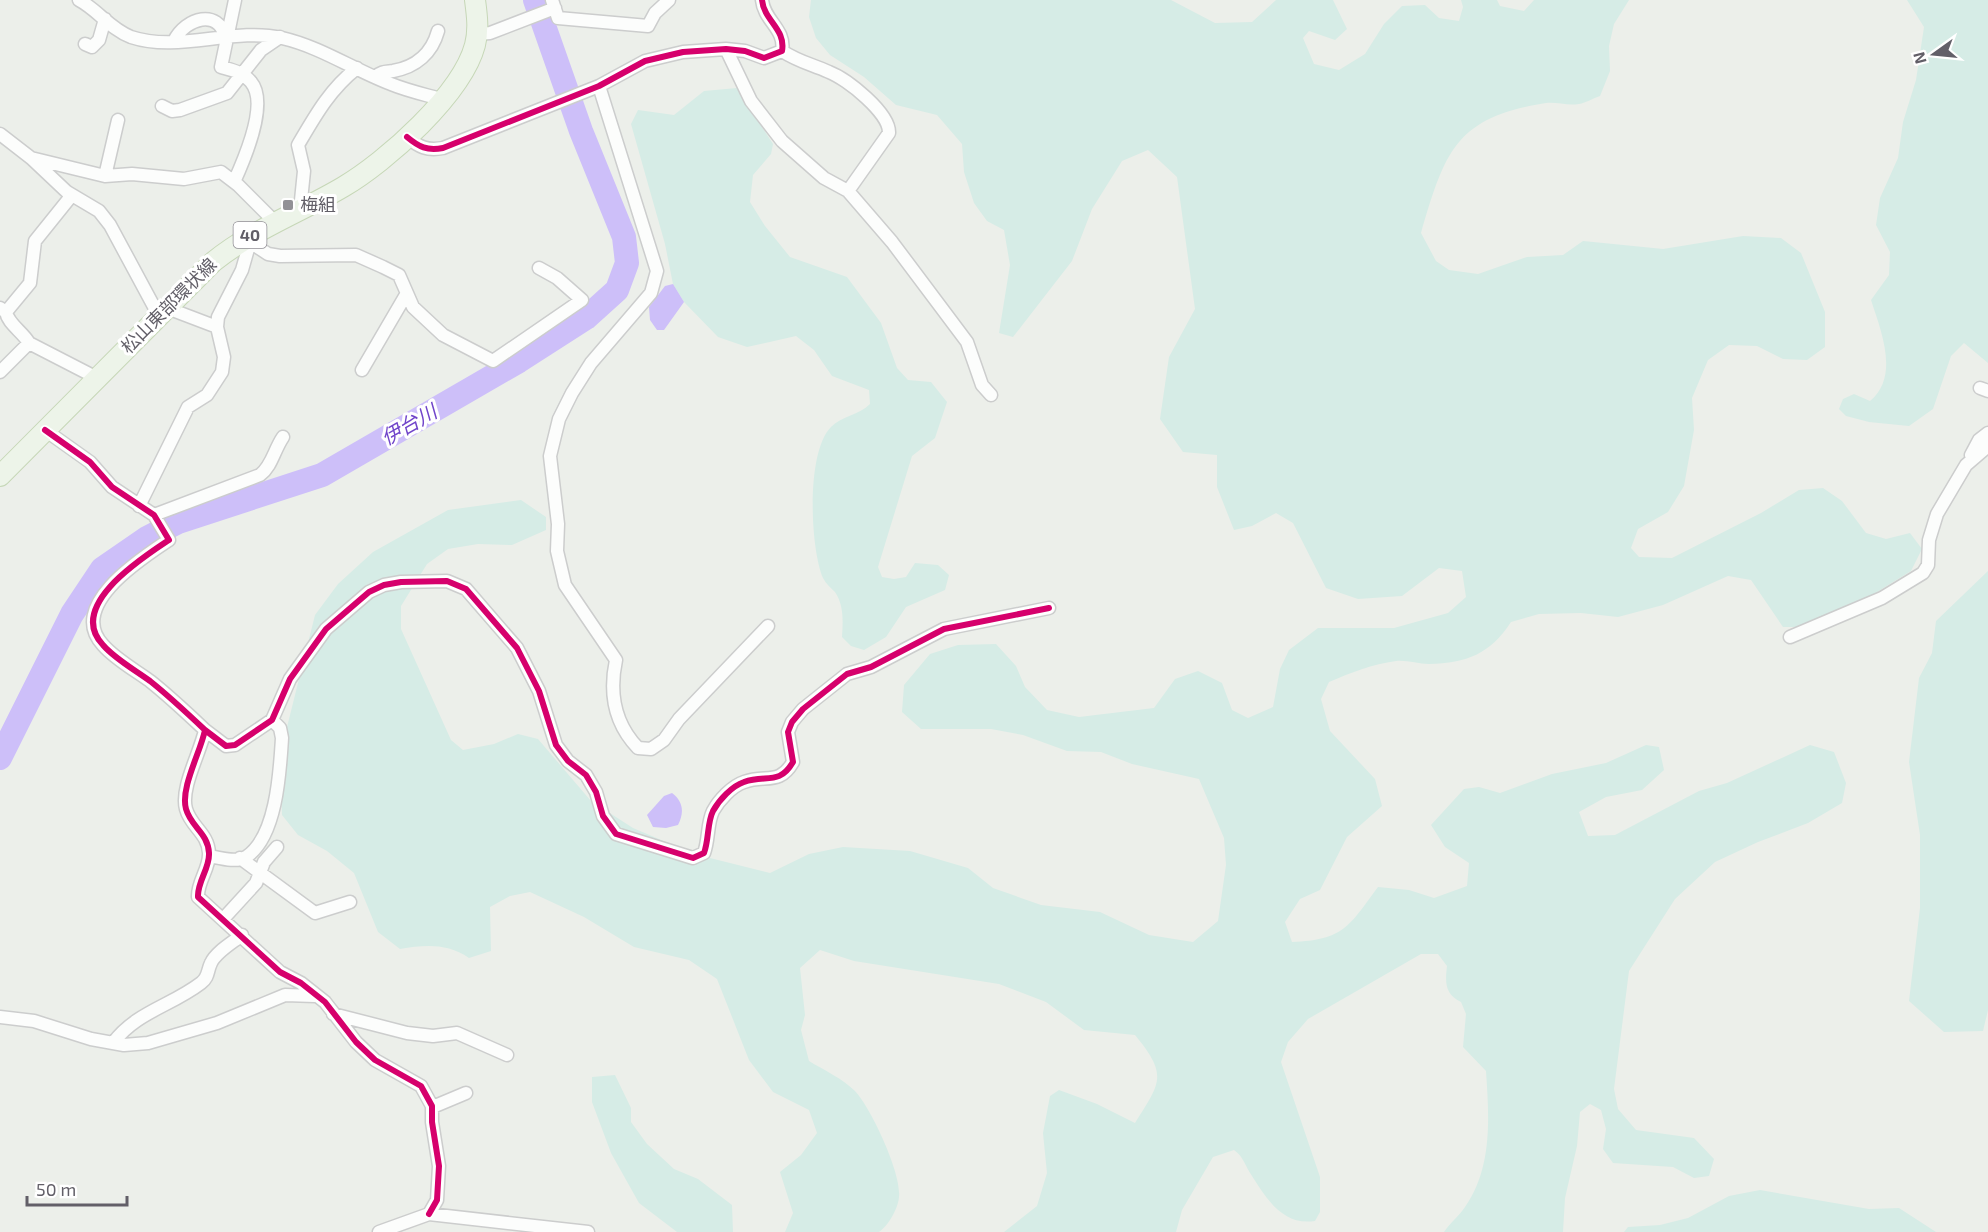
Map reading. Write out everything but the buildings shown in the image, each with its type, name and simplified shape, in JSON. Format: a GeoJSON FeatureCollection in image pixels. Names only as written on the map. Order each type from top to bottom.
{"type":"FeatureCollection","features":[{"type":"Feature","properties":{"kind":"main road","name":"松山東部環状線"},"geometry":{"type":"LineString","coordinates":[[0,476],[213,262],[274,220],[300,210],[360,177],[407,137],[444,100],[465,69],[477,34],[475,0]]}},
{"type":"Feature","properties":{"kind":"street"},"geometry":{"type":"LineString","coordinates":[[79,0],[92,6],[105,20],[130,36],[146,40],[254,35],[280,37],[306,45],[393,85],[444,100]]}},
{"type":"Feature","properties":{"kind":"street"},"geometry":{"type":"LineString","coordinates":[[225,37],[234,15],[235,0]]}},
{"type":"Feature","properties":{"kind":"street"},"geometry":{"type":"LineString","coordinates":[[477,34],[490,33],[521,22],[552,6],[558,18],[648,26],[656,13],[669,0]]}},
{"type":"Feature","properties":{"kind":"street"},"geometry":{"type":"LineString","coordinates":[[762,0],[767,17],[782,35],[782,51]]}},
{"type":"Feature","properties":{"kind":"street"},"geometry":{"type":"LineString","coordinates":[[174,40],[180,29],[188,22],[201,19],[215,22],[224,28],[221,67],[242,75],[256,91],[257,100],[250,146],[234,182]]}},
{"type":"Feature","properties":{"kind":"street"},"geometry":{"type":"LineString","coordinates":[[85,45],[92,47],[99,40],[105,20]]}},
{"type":"Feature","properties":{"kind":"street"},"geometry":{"type":"LineString","coordinates":[[375,77],[382,71],[403,68],[421,59],[432,49],[438,31]]}},
{"type":"Feature","properties":{"kind":"street"},"geometry":{"type":"LineString","coordinates":[[162,106],[172,111],[180,110],[227,93],[261,50],[280,37]]}},
{"type":"Feature","properties":{"kind":"street"},"geometry":{"type":"LineString","coordinates":[[726,49],[751,101],[782,141],[824,178],[848,191],[892,242],[967,342],[982,385],[991,394]]}},
{"type":"Feature","properties":{"kind":"street"},"geometry":{"type":"LineString","coordinates":[[407,137],[419,147],[430,151],[442,148],[599,86],[645,61],[683,52],[726,49],[745,51],[764,58],[782,51],[851,84],[886,118],[890,125],[889,133],[848,191]]}},
{"type":"Feature","properties":{"kind":"street"},"geometry":{"type":"LineString","coordinates":[[300,210],[304,171],[298,145],[322,104],[343,79],[357,68]]}},
{"type":"Feature","properties":{"kind":"street"},"geometry":{"type":"LineString","coordinates":[[599,86],[657,271],[651,293],[591,363],[572,393],[553,437],[550,456],[558,524],[556,551],[565,585],[596,634],[616,660],[612,680],[614,710],[629,739],[638,748],[651,748],[664,740],[678,718],[768,626]]}},
{"type":"Feature","properties":{"kind":"street"},"geometry":{"type":"LineString","coordinates":[[105,176],[118,120]]}},
{"type":"Feature","properties":{"kind":"street"},"geometry":{"type":"LineString","coordinates":[[0,134],[31,158],[51,180],[92,206],[110,225],[163,312],[217,327]]}},
{"type":"Feature","properties":{"kind":"street"},"geometry":{"type":"LineString","coordinates":[[31,158],[105,176],[132,174],[184,179],[221,172],[274,220]]}},
{"type":"Feature","properties":{"kind":"street"},"geometry":{"type":"LineString","coordinates":[[72,195],[35,241],[30,283],[3,310],[7,318],[24,334],[29,343],[97,378]]}},
{"type":"Feature","properties":{"kind":"street"},"geometry":{"type":"LineString","coordinates":[[139,506],[188,407],[207,395],[222,372],[224,357],[217,327],[218,317],[242,270],[248,240],[268,254],[280,256],[356,255],[399,275],[413,307],[443,335],[493,361],[582,300],[557,278],[539,268]]}},
{"type":"Feature","properties":{"kind":"street"},"geometry":{"type":"LineString","coordinates":[[362,370],[407,293]]}},
{"type":"Feature","properties":{"kind":"street"},"geometry":{"type":"LineString","coordinates":[[0,372],[29,343]]}},
{"type":"Feature","properties":{"kind":"street"},"geometry":{"type":"LineString","coordinates":[[45,430],[90,462],[112,487],[156,518],[169,540],[121,572],[95,608],[94,632],[103,645],[156,686],[225,746],[242,741],[272,720],[290,679],[320,637],[360,600],[384,585],[447,581],[466,589],[517,648],[539,691],[556,745],[567,761],[586,775],[596,792],[603,816],[616,834],[693,858],[704,853],[712,812],[729,791],[743,782],[776,778],[787,773],[794,762],[788,732],[792,722],[832,684],[847,674],[871,667],[944,630],[1049,608]]}},
{"type":"Feature","properties":{"kind":"street"},"geometry":{"type":"LineString","coordinates":[[1972,458],[1970,453],[1979,440],[1988,433]]}},
{"type":"Feature","properties":{"kind":"street"},"geometry":{"type":"LineString","coordinates":[[156,518],[260,475],[268,469],[274,449],[283,437]]}},
{"type":"Feature","properties":{"kind":"street"},"geometry":{"type":"LineString","coordinates":[[1790,638],[1882,598],[1923,573],[1928,565],[1929,540],[1937,514],[1972,458],[1988,446]]}},
{"type":"Feature","properties":{"kind":"street"},"geometry":{"type":"LineString","coordinates":[[209,856],[246,857],[257,845],[276,808],[282,738],[280,728],[272,720]]}},
{"type":"Feature","properties":{"kind":"street"},"geometry":{"type":"LineString","coordinates":[[205,730],[194,760],[185,806],[189,817],[207,838],[209,856],[198,897],[224,918],[280,972],[301,983],[325,1002],[356,1042],[375,1060],[421,1086],[434,1106],[448,1113]]}},
{"type":"Feature","properties":{"kind":"street"},"geometry":{"type":"LineString","coordinates":[[224,918],[256,883],[264,862],[277,847]]}},
{"type":"Feature","properties":{"kind":"street"},"geometry":{"type":"LineString","coordinates":[[240,858],[315,913],[350,902]]}},
{"type":"Feature","properties":{"kind":"street"},"geometry":{"type":"LineString","coordinates":[[113,1043],[125,1027],[146,1012],[182,996],[203,982],[216,956],[242,935]]}},
{"type":"Feature","properties":{"kind":"street"},"geometry":{"type":"LineString","coordinates":[[0,1017],[34,1021],[113,1043],[148,1043],[217,1023],[285,994],[315,996]]}},
{"type":"Feature","properties":{"kind":"street"},"geometry":{"type":"LineString","coordinates":[[333,1014],[407,1033],[433,1036],[457,1033],[507,1055]]}},
{"type":"Feature","properties":{"kind":"street"},"geometry":{"type":"LineString","coordinates":[[434,1106],[466,1092]]}},
{"type":"Feature","properties":{"kind":"street"},"geometry":{"type":"LineString","coordinates":[[429,1214],[437,1200],[440,1166],[432,1122],[434,1106]]}},
{"type":"Feature","properties":{"kind":"street"},"geometry":{"type":"LineString","coordinates":[[379,1232],[429,1214],[588,1232]]}},
{"type":"Feature","properties":{"kind":"shaded area"},"geometry":{"type":"Polygon","coordinates":[[[811,0],[1171,0],[1215,23],[1252,22],[1276,0],[1333,0],[1347,29],[1335,40],[1309,31],[1303,38],[1314,64],[1339,70],[1365,54],[1384,24],[1402,6],[1425,5],[1439,18],[1459,21],[1463,7],[1461,0],[1497,0],[1500,6],[1524,11],[1534,0],[1629,0],[1614,24],[1609,46],[1610,71],[1600,96],[1579,104],[1546,103],[1515,109],[1491,118],[1473,129],[1458,143],[1447,160],[1421,233],[1436,261],[1449,270],[1478,274],[1527,257],[1563,255],[1583,241],[1663,249],[1743,236],[1781,238],[1801,253],[1825,312],[1825,347],[1807,360],[1783,359],[1757,346],[1729,345],[1708,360],[1692,398],[1694,430],[1684,486],[1668,512],[1638,529],[1631,548],[1639,557],[1672,558],[1761,513],[1799,490],[1823,488],[1842,501],[1866,533],[1886,539],[1910,533],[1922,549],[1911,571],[1864,600],[1804,627],[1783,627],[1751,580],[1728,576],[1663,605],[1618,617],[1581,613],[1539,614],[1511,622],[1495,642],[1486,649],[1455,662],[1429,664],[1387,662],[1329,682],[1321,699],[1330,731],[1375,779],[1382,806],[1347,837],[1320,890],[1300,899],[1285,922],[1292,942],[1309,941],[1334,934],[1344,928],[1360,912],[1378,887],[1409,890],[1434,898],[1467,886],[1469,863],[1445,847],[1431,825],[1464,789],[1479,787],[1500,793],[1552,774],[1606,763],[1646,745],[1659,747],[1664,770],[1642,790],[1606,797],[1579,812],[1588,836],[1615,835],[1699,791],[1727,783],[1810,745],[1834,752],[1846,783],[1842,803],[1808,823],[1758,842],[1715,862],[1675,899],[1629,971],[1614,1089],[1618,1109],[1636,1130],[1694,1138],[1714,1159],[1709,1176],[1694,1178],[1673,1167],[1613,1163],[1603,1149],[1606,1129],[1601,1110],[1590,1104],[1580,1112],[1577,1146],[1565,1198],[1563,1232],[1444,1232],[1465,1207],[1481,1175],[1488,1124],[1486,1071],[1463,1047],[1466,1014],[1461,1002],[1449,992],[1447,987],[1447,966],[1438,954],[1421,954],[1308,1019],[1288,1042],[1281,1062],[1320,1177],[1320,1212],[1315,1221],[1294,1219],[1285,1215],[1270,1202],[1234,1150],[1213,1157],[1182,1210],[1176,1232],[1004,1232],[1037,1206],[1047,1173],[1043,1133],[1050,1096],[1059,1090],[1097,1104],[1135,1123],[1151,1098],[1157,1079],[1153,1060],[1146,1049],[1135,1035],[1084,1030],[1046,1002],[999,984],[854,961],[820,950],[800,968],[805,1015],[801,1030],[809,1061],[845,1083],[862,1099],[891,1158],[899,1187],[899,1197],[892,1217],[879,1232],[785,1232],[793,1213],[780,1172],[801,1155],[817,1133],[809,1110],[773,1092],[749,1060],[717,979],[689,960],[634,947],[584,917],[530,892],[510,896],[490,907],[491,951],[469,958],[461,953],[436,946],[400,949],[378,932],[354,873],[327,851],[298,835],[282,815],[281,784],[286,731],[315,615],[338,584],[373,552],[448,510],[521,500],[546,517],[546,530],[512,545],[478,544],[448,549],[427,564],[401,606],[401,629],[451,740],[463,750],[494,744],[518,734],[538,739],[591,801],[633,828],[694,854],[770,873],[809,854],[843,847],[910,851],[968,868],[993,888],[1041,905],[1100,912],[1149,935],[1193,942],[1218,921],[1226,865],[1224,838],[1199,779],[1132,764],[1101,752],[1067,751],[1023,735],[991,729],[921,729],[902,712],[904,685],[930,654],[958,645],[996,644],[1016,666],[1025,687],[1047,710],[1079,717],[1154,708],[1175,679],[1198,671],[1222,683],[1232,710],[1248,718],[1273,707],[1280,669],[1289,650],[1318,628],[1394,628],[1448,613],[1466,597],[1462,571],[1439,568],[1402,596],[1358,599],[1326,588],[1293,523],[1276,513],[1252,526],[1234,530],[1217,487],[1217,455],[1183,452],[1160,419],[1169,357],[1195,309],[1177,177],[1148,150],[1122,161],[1092,209],[1072,261],[1013,337],[999,333],[1010,265],[1004,230],[987,221],[974,203],[964,172],[962,144],[937,115],[896,105],[864,77],[830,55],[816,38],[809,17],[811,0]]]}},
{"type":"Feature","properties":{"kind":"shaded area"},"geometry":{"type":"Polygon","coordinates":[[[1907,0],[1988,0],[1988,363],[1964,343],[1951,356],[1933,409],[1909,426],[1869,422],[1846,416],[1839,409],[1843,399],[1854,394],[1870,401],[1879,391],[1884,379],[1886,353],[1871,300],[1889,275],[1890,252],[1876,225],[1880,198],[1898,158],[1903,122],[1916,80],[1924,27],[1907,0]]]}},
{"type":"Feature","properties":{"kind":"shaded area"},"geometry":{"type":"Polygon","coordinates":[[[737,88],[773,144],[771,154],[753,175],[750,202],[765,226],[790,257],[847,277],[881,323],[897,368],[908,380],[931,382],[947,402],[935,438],[912,456],[878,567],[882,577],[894,579],[906,577],[915,563],[938,565],[949,575],[945,590],[906,607],[886,637],[864,650],[851,646],[842,637],[843,620],[840,602],[823,578],[819,564],[815,545],[813,500],[817,457],[823,439],[835,423],[861,411],[870,404],[869,390],[832,376],[814,350],[796,336],[747,347],[718,337],[684,302],[673,284],[665,244],[631,124],[638,110],[674,115],[704,91],[737,88]]]}},
{"type":"Feature","properties":{"kind":"shaded area"},"geometry":{"type":"Polygon","coordinates":[[[673,284],[684,302],[664,330],[657,330],[650,320],[649,307],[665,286],[673,284]]]}},
{"type":"Feature","properties":{"kind":"shaded area"},"geometry":{"type":"Polygon","coordinates":[[[1988,571],[1988,1010],[1983,1031],[1944,1032],[1909,1001],[1920,908],[1920,835],[1909,762],[1919,678],[1932,653],[1936,621],[1988,571]]]}},
{"type":"Feature","properties":{"kind":"shaded area"},"geometry":{"type":"Polygon","coordinates":[[[672,793],[679,800],[682,808],[678,825],[666,828],[653,827],[647,815],[664,796],[672,793]]]}},
{"type":"Feature","properties":{"kind":"shaded area"},"geometry":{"type":"Polygon","coordinates":[[[615,1075],[631,1108],[631,1122],[647,1144],[674,1169],[698,1179],[732,1205],[733,1232],[677,1232],[639,1203],[611,1153],[592,1102],[592,1077],[615,1075]]]}},
{"type":"Feature","properties":{"kind":"shaded area"},"geometry":{"type":"Polygon","coordinates":[[[1760,1190],[1869,1209],[1899,1208],[1936,1232],[1624,1232],[1628,1227],[1660,1225],[1688,1218],[1729,1196],[1760,1190]]]}},
{"type":"Feature","properties":{"kind":"waterway","name":"伊台川"},"geometry":{"type":"LineString","coordinates":[[0,758],[72,614],[102,569],[147,538],[178,522],[322,475],[519,361],[586,318],[617,290],[627,263],[624,237],[581,131],[535,0]]}},
{"type":"Feature","properties":{"kind":"cycle path"},"geometry":{"type":"LineString","coordinates":[[407,137],[424,147],[443,148],[599,86],[645,61],[683,52],[726,49],[745,51],[764,58],[782,51],[782,43],[762,0]]}},
{"type":"Feature","properties":{"kind":"cycle path"},"geometry":{"type":"LineString","coordinates":[[45,430],[90,462],[112,487],[154,515],[169,540],[126,571],[112,585],[101,599],[94,615],[94,630],[103,645],[119,660],[150,681],[205,730],[188,780],[185,800],[188,815],[206,840],[209,853],[198,897],[280,972],[301,983],[325,1002],[356,1042],[375,1060],[421,1086],[432,1106],[432,1122],[439,1166],[437,1200],[429,1214]]}},
{"type":"Feature","properties":{"kind":"cycle path"},"geometry":{"type":"LineString","coordinates":[[205,730],[226,746],[235,745],[272,720],[290,679],[326,629],[369,592],[384,585],[401,582],[447,581],[466,589],[517,648],[539,691],[556,745],[568,761],[586,775],[596,792],[603,816],[616,834],[693,858],[704,853],[711,816],[722,798],[739,784],[783,774],[793,762],[788,732],[792,722],[803,709],[847,674],[871,667],[944,629],[1049,608]]}},
{"type":"Feature","properties":{"kind":"place","name":"梅組"},"geometry":{"type":"Point","coordinates":[288,205]}}]}
